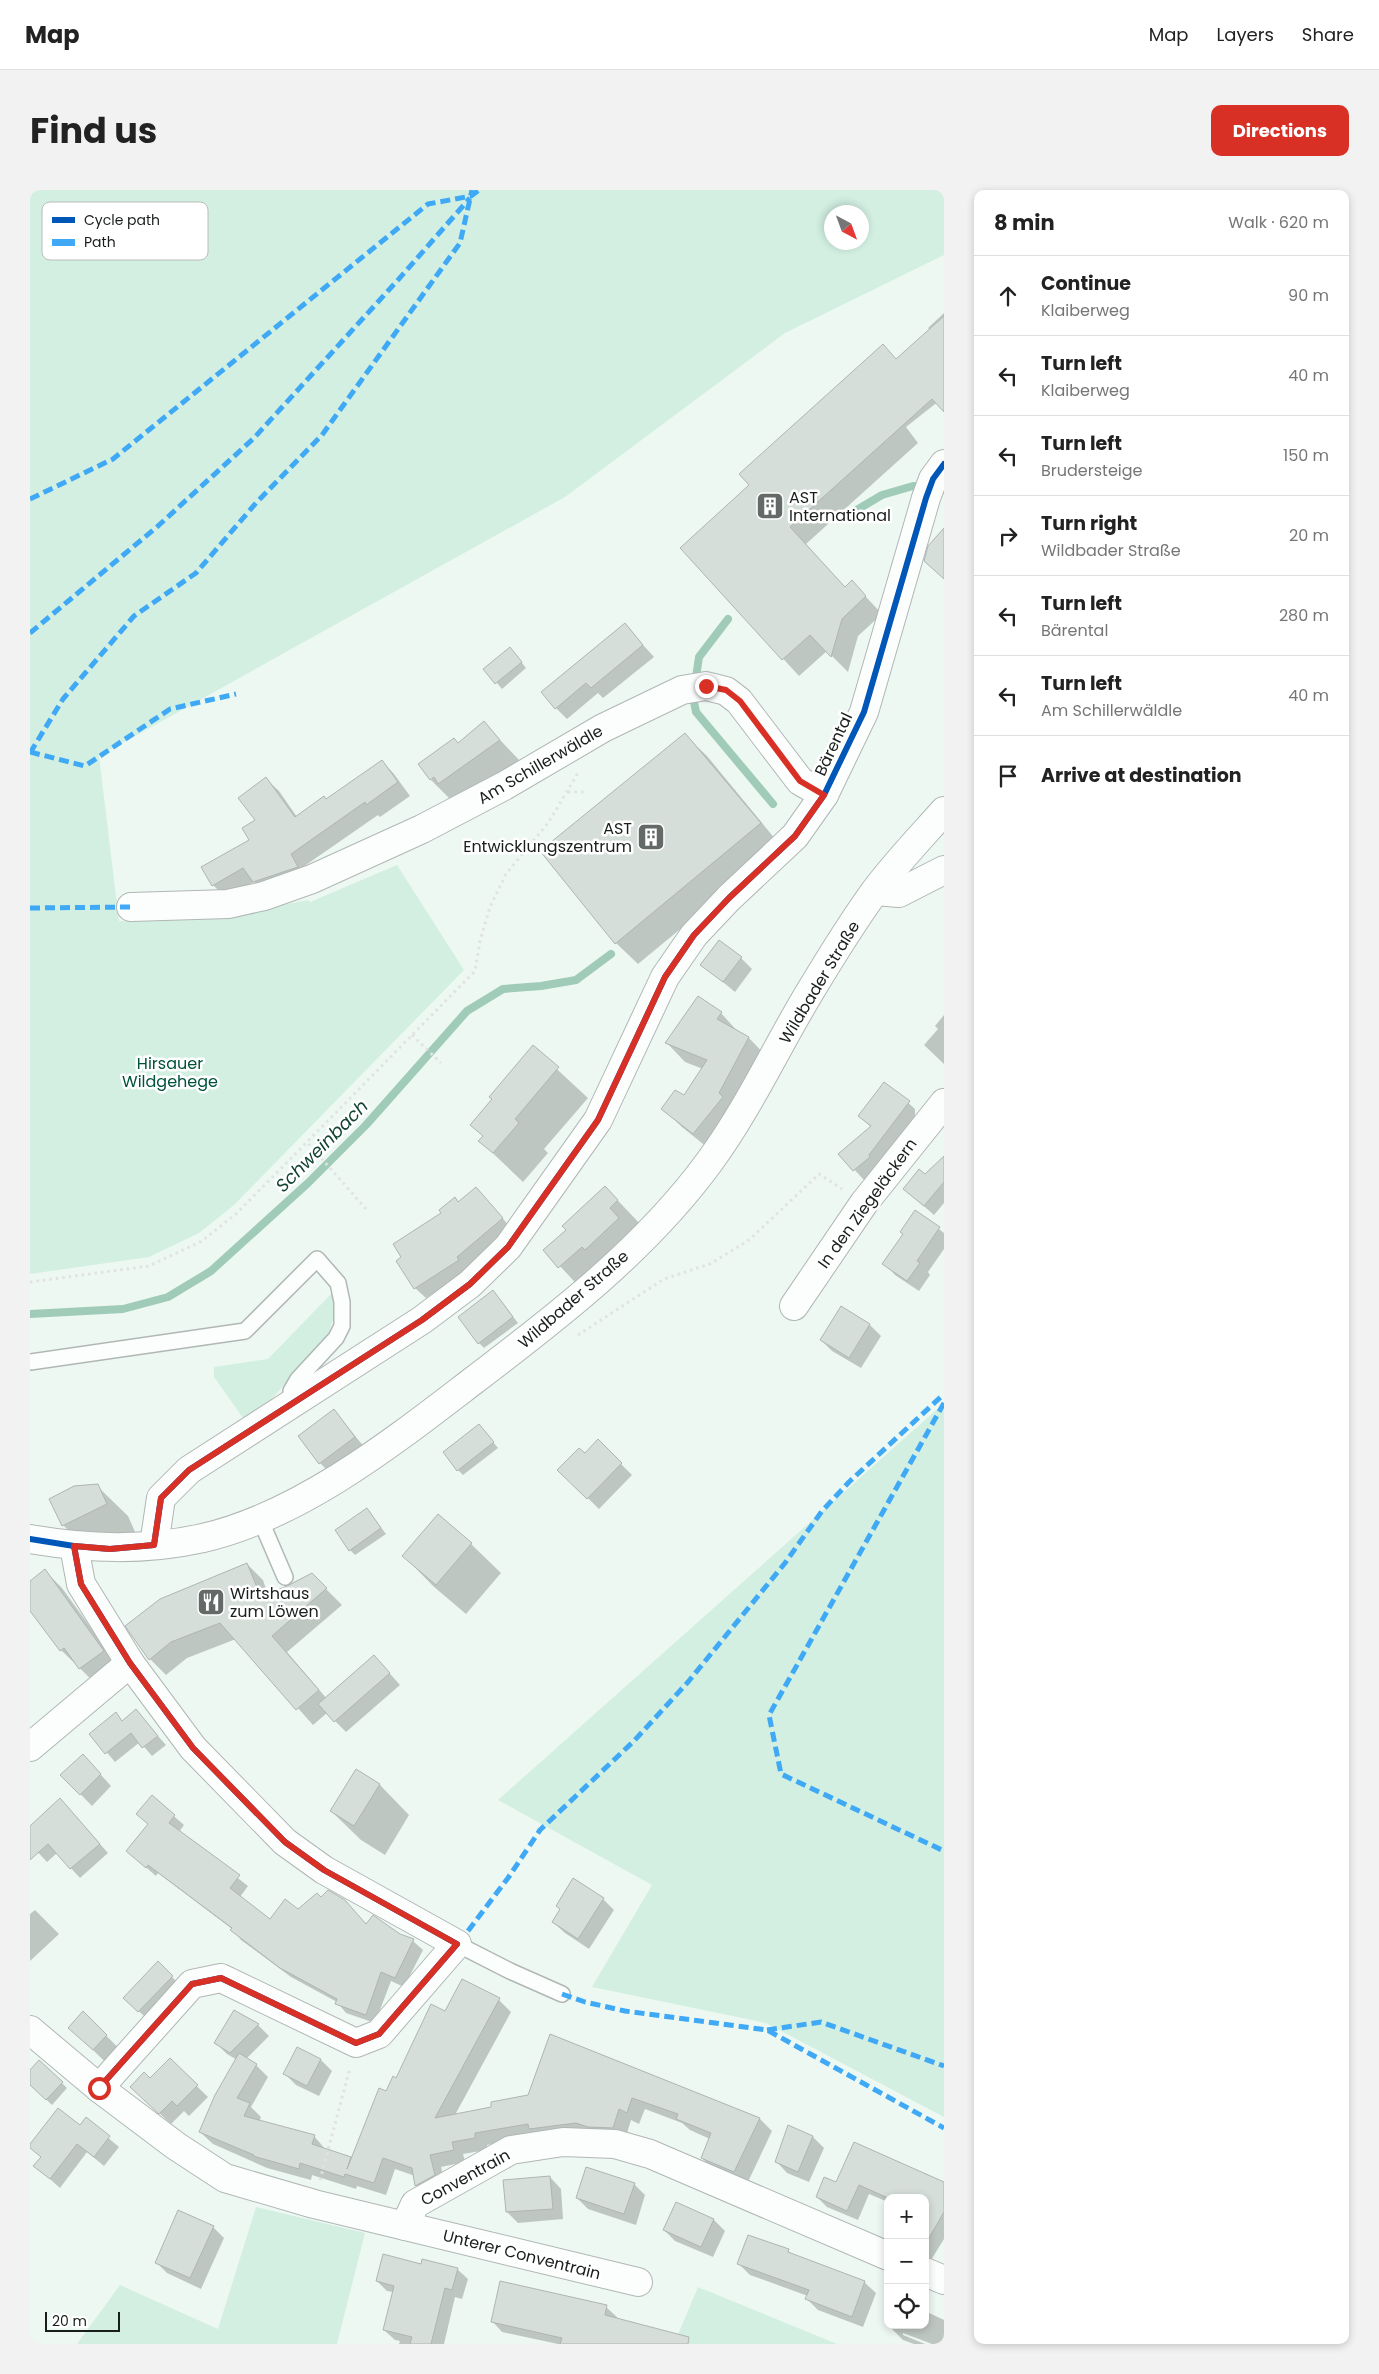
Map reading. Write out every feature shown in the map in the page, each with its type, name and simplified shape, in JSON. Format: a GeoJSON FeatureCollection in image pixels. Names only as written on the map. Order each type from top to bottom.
{"type":"FeatureCollection","features":[{"type":"Feature","properties":{"kind":"street","name":"Bärental"},"geometry":{"type":"LineString","coordinates":[[154,1545],[161,1498],[189,1470],[422,1320],[470,1284],[508,1247],[598,1120],[665,977],[694,935],[729,898],[795,836],[824,795],[864,712],[934,480]]}},
{"type":"Feature","properties":{"kind":"street","name":"Am Schillerwäldle"},"geometry":{"type":"LineString","coordinates":[[131,907],[228,904],[264,896],[312,879],[422,829],[504,786],[603,728],[694,688],[726,690],[740,701],[800,781],[824,795]]}},
{"type":"Feature","properties":{"kind":"street","name":"Wildbader Straße"},"geometry":{"type":"LineString","coordinates":[[30,1539],[110,1549],[203,1538],[260,1519],[324,1486],[394,1441],[522,1344],[604,1276],[660,1222],[709,1161],[751,1098],[808,995],[876,891],[944,811]]}},
{"type":"Feature","properties":{"kind":"street"},"geometry":{"type":"LineString","coordinates":[[876,891],[899,893],[944,870]]}},
{"type":"Feature","properties":{"kind":"street","name":"In den Ziegeläckern"},"geometry":{"type":"LineString","coordinates":[[794,1306],[864,1203],[944,1103]]}},
{"type":"Feature","properties":{"kind":"street"},"geometry":{"type":"LineString","coordinates":[[74,1546],[81,1584],[130,1663],[193,1748],[285,1842],[324,1870],[457,1944],[379,2034],[356,2043],[221,1978],[192,1984],[99,2088]]}},
{"type":"Feature","properties":{"kind":"street"},"geometry":{"type":"LineString","coordinates":[[31,1745],[130,1663]]}},
{"type":"Feature","properties":{"kind":"street"},"geometry":{"type":"LineString","coordinates":[[30,2030],[99,2088],[176,2146],[225,2178],[314,2204],[405,2226]]}},
{"type":"Feature","properties":{"kind":"street","name":"Conventrain"},"geometry":{"type":"LineString","coordinates":[[405,2226],[415,2204],[511,2150],[563,2142],[615,2144],[650,2154],[884,2254]]}},
{"type":"Feature","properties":{"kind":"street","name":"Unterer Conventrain"},"geometry":{"type":"LineString","coordinates":[[405,2226],[638,2282]]}},
{"type":"Feature","properties":{"kind":"street"},"geometry":{"type":"LineString","coordinates":[[929,2274],[944,2280]]}},
{"type":"Feature","properties":{"kind":"lane"},"geometry":{"type":"LineString","coordinates":[[30,1362],[245,1331],[317,1258],[338,1283],[342,1302],[342,1326],[336,1338],[298,1379],[291,1391],[293,1404]]}},
{"type":"Feature","properties":{"kind":"lane"},"geometry":{"type":"LineString","coordinates":[[260,1519],[284,1576]]}},
{"type":"Feature","properties":{"kind":"lane"},"geometry":{"type":"LineString","coordinates":[[457,1944],[510,1971],[562,1994]]}},
{"type":"Feature","properties":{"kind":"path"},"geometry":{"type":"LineString","coordinates":[[30,1282],[149,1266],[194,1245],[237,1213],[475,971],[480,941],[490,907],[506,874],[548,823],[579,775],[570,746]]}},
{"type":"Feature","properties":{"kind":"path"},"geometry":{"type":"LineString","coordinates":[[568,792],[585,792]]}},
{"type":"Feature","properties":{"kind":"path"},"geometry":{"type":"LineString","coordinates":[[412,1035],[441,1063]]}},
{"type":"Feature","properties":{"kind":"path"},"geometry":{"type":"LineString","coordinates":[[307,1142],[366,1209]]}},
{"type":"Feature","properties":{"kind":"path"},"geometry":{"type":"LineString","coordinates":[[576,1336],[664,1279],[710,1264],[749,1240],[820,1174],[864,1203]]}},
{"type":"Feature","properties":{"kind":"path"},"geometry":{"type":"LineString","coordinates":[[314,2204],[356,2043]]}},
{"type":"Feature","properties":{"kind":"green space","name":"Hirsauer Wildgehege"},"geometry":{"type":"Polygon","coordinates":[[[30,190],[944,190],[944,255],[785,333],[565,497],[99,756],[119,921],[219,917],[308,900],[310,902],[397,865],[464,970],[234,1205],[199,1233],[149,1257],[30,1274],[30,190]]]}},
{"type":"Feature","properties":{"kind":"green space"},"geometry":{"type":"Polygon","coordinates":[[[332,1293],[336,1310],[328,1335],[270,1401],[243,1418],[214,1377],[214,1367],[268,1359],[332,1293]]]}},
{"type":"Feature","properties":{"kind":"green space"},"geometry":{"type":"Polygon","coordinates":[[[944,1403],[944,2117],[766,2023],[592,1987],[652,1885],[498,1800],[944,1403]]]}},
{"type":"Feature","properties":{"kind":"green space"},"geometry":{"type":"Polygon","coordinates":[[[256,2207],[365,2233],[337,2344],[77,2344],[120,2285],[218,2329],[256,2207]]]}},
{"type":"Feature","properties":{"kind":"green space"},"geometry":{"type":"Polygon","coordinates":[[[698,2287],[837,2344],[674,2344],[698,2287]]]}},
{"type":"Feature","properties":{"kind":"building","name":"AST International"},"geometry":{"type":"Polygon","coordinates":[[[944,316],[944,412],[932,399],[790,527],[845,587],[852,580],[866,596],[842,619],[831,657],[810,635],[782,660],[680,548],[749,485],[739,474],[883,344],[896,359],[944,316]]]}},
{"type":"Feature","properties":{"kind":"building","name":"AST International"},"geometry":{"type":"Polygon","coordinates":[[[944,528],[944,579],[924,561],[928,546],[944,528]]]}},
{"type":"Feature","properties":{"kind":"building"},"geometry":{"type":"Polygon","coordinates":[[[625,623],[643,645],[591,688],[586,683],[555,709],[541,692],[625,623]]]}},
{"type":"Feature","properties":{"kind":"building"},"geometry":{"type":"Polygon","coordinates":[[[510,647],[522,662],[495,684],[483,669],[510,647]]]}},
{"type":"Feature","properties":{"kind":"building"},"geometry":{"type":"Polygon","coordinates":[[[484,721],[500,740],[438,784],[434,777],[430,780],[418,764],[454,738],[458,743],[484,721]]]}},
{"type":"Feature","properties":{"kind":"building","name":"AST Entwicklungszentrum"},"geometry":{"type":"Polygon","coordinates":[[[685,733],[761,823],[615,944],[540,851],[685,733]]]}},
{"type":"Feature","properties":{"kind":"building"},"geometry":{"type":"Polygon","coordinates":[[[382,760],[398,782],[366,805],[365,802],[291,854],[298,867],[253,882],[243,868],[212,886],[201,867],[249,840],[242,828],[255,820],[238,798],[266,777],[295,817],[324,796],[326,799],[382,760]]]}},
{"type":"Feature","properties":{"kind":"building"},"geometry":{"type":"Polygon","coordinates":[[[719,940],[742,957],[723,982],[700,965],[719,940]]]}},
{"type":"Feature","properties":{"kind":"building"},"geometry":{"type":"Polygon","coordinates":[[[698,996],[722,1012],[717,1019],[749,1037],[719,1093],[723,1097],[693,1134],[661,1109],[675,1090],[684,1095],[707,1060],[665,1043],[698,996]]]}},
{"type":"Feature","properties":{"kind":"building"},"geometry":{"type":"Polygon","coordinates":[[[533,1045],[559,1067],[515,1119],[519,1123],[493,1153],[478,1141],[483,1136],[470,1125],[492,1099],[489,1097],[533,1045]]]}},
{"type":"Feature","properties":{"kind":"building"},"geometry":{"type":"Polygon","coordinates":[[[884,1082],[910,1101],[869,1155],[870,1157],[853,1171],[838,1154],[871,1126],[858,1116],[884,1082]]]}},
{"type":"Feature","properties":{"kind":"building"},"geometry":{"type":"Polygon","coordinates":[[[944,1156],[944,1182],[924,1206],[903,1189],[919,1169],[925,1174],[944,1156]]]}},
{"type":"Feature","properties":{"kind":"building"},"geometry":{"type":"Polygon","coordinates":[[[605,1186],[618,1200],[610,1208],[619,1218],[585,1250],[582,1247],[558,1268],[543,1250],[566,1230],[562,1226],[605,1186]]]}},
{"type":"Feature","properties":{"kind":"building"},"geometry":{"type":"Polygon","coordinates":[[[476,1187],[503,1218],[457,1257],[459,1260],[414,1289],[396,1261],[401,1257],[393,1244],[441,1213],[439,1210],[455,1197],[458,1202],[476,1187]]]}},
{"type":"Feature","properties":{"kind":"building"},"geometry":{"type":"Polygon","coordinates":[[[915,1210],[940,1227],[917,1261],[920,1263],[907,1281],[882,1264],[903,1234],[900,1232],[915,1210]]]}},
{"type":"Feature","properties":{"kind":"building"},"geometry":{"type":"Polygon","coordinates":[[[493,1290],[513,1317],[478,1344],[458,1317],[493,1290]]]}},
{"type":"Feature","properties":{"kind":"building"},"geometry":{"type":"Polygon","coordinates":[[[841,1306],[870,1324],[849,1358],[820,1340],[841,1306]]]}},
{"type":"Feature","properties":{"kind":"building"},"geometry":{"type":"Polygon","coordinates":[[[334,1409],[355,1437],[319,1464],[298,1436],[334,1409]]]}},
{"type":"Feature","properties":{"kind":"building"},"geometry":{"type":"Polygon","coordinates":[[[479,1424],[494,1442],[457,1471],[443,1452],[479,1424]]]}},
{"type":"Feature","properties":{"kind":"building"},"geometry":{"type":"Polygon","coordinates":[[[598,1439],[622,1463],[587,1499],[557,1470],[579,1448],[585,1453],[598,1439]]]}},
{"type":"Feature","properties":{"kind":"building"},"geometry":{"type":"Polygon","coordinates":[[[98,1484],[107,1504],[62,1526],[49,1499],[74,1486],[98,1484]]]}},
{"type":"Feature","properties":{"kind":"building"},"geometry":{"type":"Polygon","coordinates":[[[367,1508],[381,1528],[349,1551],[335,1530],[367,1508]]]}},
{"type":"Feature","properties":{"kind":"building"},"geometry":{"type":"Polygon","coordinates":[[[438,1514],[472,1543],[436,1585],[402,1556],[438,1514]]]}},
{"type":"Feature","properties":{"kind":"building"},"geometry":{"type":"Polygon","coordinates":[[[247,1563],[261,1597],[312,1573],[327,1588],[272,1636],[319,1690],[296,1710],[220,1623],[171,1642],[149,1660],[125,1626],[160,1599],[247,1563]]]}},
{"type":"Feature","properties":{"kind":"building"},"geometry":{"type":"Polygon","coordinates":[[[45,1569],[104,1651],[79,1669],[64,1648],[60,1651],[30,1611],[30,1581],[45,1569]]]}},
{"type":"Feature","properties":{"kind":"building"},"geometry":{"type":"Polygon","coordinates":[[[374,1655],[390,1673],[334,1722],[318,1704],[374,1655]]]}},
{"type":"Feature","properties":{"kind":"building"},"geometry":{"type":"Polygon","coordinates":[[[136,1709],[158,1736],[142,1748],[131,1733],[105,1754],[89,1734],[116,1712],[122,1721],[136,1709]]]}},
{"type":"Feature","properties":{"kind":"building"},"geometry":{"type":"Polygon","coordinates":[[[83,1754],[101,1774],[80,1795],[60,1775],[83,1754]]]}},
{"type":"Feature","properties":{"kind":"building"},"geometry":{"type":"Polygon","coordinates":[[[356,1769],[380,1784],[354,1826],[330,1811],[356,1769]]]}},
{"type":"Feature","properties":{"kind":"building"},"geometry":{"type":"Polygon","coordinates":[[[152,1795],[175,1815],[169,1823],[240,1875],[230,1888],[270,1919],[285,1899],[298,1909],[317,1893],[321,1897],[328,1890],[345,1900],[366,1924],[373,1915],[400,1934],[414,1939],[395,1978],[381,1972],[366,2015],[335,2004],[337,1999],[280,1968],[230,1930],[232,1928],[148,1865],[146,1868],[126,1851],[148,1824],[136,1814],[152,1795]]]}},
{"type":"Feature","properties":{"kind":"building"},"geometry":{"type":"Polygon","coordinates":[[[60,1798],[100,1844],[70,1869],[48,1844],[30,1860],[30,1826],[60,1798]]]}},
{"type":"Feature","properties":{"kind":"building"},"geometry":{"type":"Polygon","coordinates":[[[573,1878],[604,1898],[578,1939],[552,1922],[560,1909],[556,1906],[573,1878]]]}},
{"type":"Feature","properties":{"kind":"building"},"geometry":{"type":"Polygon","coordinates":[[[158,1961],[173,1976],[138,2012],[123,1998],[158,1961]]]}},
{"type":"Feature","properties":{"kind":"building"},"geometry":{"type":"Polygon","coordinates":[[[462,1979],[500,1998],[435,2118],[491,2107],[491,2102],[528,2095],[550,2034],[760,2118],[734,2172],[701,2158],[711,2133],[676,2119],[678,2114],[632,2098],[627,2113],[619,2109],[613,2128],[588,2127],[576,2123],[529,2129],[528,2124],[475,2133],[475,2138],[452,2142],[454,2150],[430,2155],[435,2175],[415,2186],[412,2168],[383,2158],[374,2183],[345,2174],[344,2177],[300,2163],[299,2169],[253,2156],[199,2132],[215,2095],[239,2053],[257,2064],[237,2098],[250,2103],[244,2116],[315,2135],[312,2144],[351,2157],[347,2169],[379,2088],[386,2091],[393,2076],[396,2078],[431,2004],[445,2011],[462,1979]]]}},
{"type":"Feature","properties":{"kind":"building"},"geometry":{"type":"Polygon","coordinates":[[[234,2010],[259,2024],[230,2053],[214,2043],[234,2010]]]}},
{"type":"Feature","properties":{"kind":"building"},"geometry":{"type":"Polygon","coordinates":[[[83,2011],[107,2035],[93,2050],[68,2028],[83,2011]]]}},
{"type":"Feature","properties":{"kind":"building"},"geometry":{"type":"Polygon","coordinates":[[[297,2047],[321,2059],[307,2086],[283,2074],[297,2047]]]}},
{"type":"Feature","properties":{"kind":"building"},"geometry":{"type":"Polygon","coordinates":[[[170,2058],[198,2085],[177,2106],[172,2101],[159,2114],[130,2087],[144,2072],[150,2078],[170,2058]]]}},
{"type":"Feature","properties":{"kind":"building"},"geometry":{"type":"Polygon","coordinates":[[[39,2060],[63,2082],[46,2100],[30,2085],[30,2070],[39,2060]]]}},
{"type":"Feature","properties":{"kind":"building"},"geometry":{"type":"Polygon","coordinates":[[[58,2108],[80,2125],[86,2117],[110,2136],[94,2157],[77,2144],[50,2179],[33,2166],[41,2157],[30,2148],[30,2144],[58,2108]]]}},
{"type":"Feature","properties":{"kind":"building"},"geometry":{"type":"Polygon","coordinates":[[[788,2125],[813,2136],[798,2172],[775,2162],[788,2125]]]}},
{"type":"Feature","properties":{"kind":"building"},"geometry":{"type":"Polygon","coordinates":[[[854,2142],[944,2182],[944,2212],[929,2238],[929,2194],[884,2194],[884,2196],[859,2185],[847,2211],[816,2197],[824,2177],[836,2182],[854,2142]]]}},
{"type":"Feature","properties":{"kind":"building"},"geometry":{"type":"Polygon","coordinates":[[[586,2167],[635,2183],[624,2214],[576,2198],[586,2167]]]}},
{"type":"Feature","properties":{"kind":"building"},"geometry":{"type":"Polygon","coordinates":[[[550,2176],[553,2209],[506,2212],[503,2180],[550,2176]]]}},
{"type":"Feature","properties":{"kind":"building"},"geometry":{"type":"Polygon","coordinates":[[[676,2202],[714,2219],[701,2247],[663,2230],[676,2202]]]}},
{"type":"Feature","properties":{"kind":"building"},"geometry":{"type":"Polygon","coordinates":[[[178,2210],[214,2226],[190,2278],[155,2263],[178,2210]]]}},
{"type":"Feature","properties":{"kind":"building"},"geometry":{"type":"Polygon","coordinates":[[[748,2235],[789,2249],[788,2252],[865,2281],[852,2317],[805,2299],[809,2290],[737,2264],[748,2235]]]}},
{"type":"Feature","properties":{"kind":"building"},"geometry":{"type":"Polygon","coordinates":[[[383,2254],[421,2264],[422,2259],[458,2268],[452,2290],[445,2288],[431,2344],[410,2344],[412,2337],[383,2330],[394,2286],[376,2281],[383,2254]]]}},
{"type":"Feature","properties":{"kind":"building"},"geometry":{"type":"Polygon","coordinates":[[[500,2281],[607,2305],[605,2315],[689,2337],[688,2344],[560,2344],[562,2338],[491,2322],[500,2281]]]}},
{"type":"Feature","properties":{"kind":"waterway","name":"Schweinbach"},"geometry":{"type":"LineString","coordinates":[[855,511],[882,495],[913,486],[944,490]]}},
{"type":"Feature","properties":{"kind":"waterway","name":"Schweinbach"},"geometry":{"type":"LineString","coordinates":[[728,619],[699,657],[693,697],[696,712],[773,804]]}},
{"type":"Feature","properties":{"kind":"waterway","name":"Schweinbach"},"geometry":{"type":"LineString","coordinates":[[30,1314],[123,1309],[168,1297],[211,1271],[308,1183],[366,1125],[467,1011],[503,989],[541,986],[576,980],[611,954]]}},
{"type":"Feature","properties":{"kind":"marked path"},"geometry":{"type":"LineString","coordinates":[[30,753],[63,699],[134,616],[196,573],[256,503],[322,435],[460,243],[472,190]]}},
{"type":"Feature","properties":{"kind":"marked path"},"geometry":{"type":"LineString","coordinates":[[30,499],[113,459],[428,204],[471,196],[479,190]]}},
{"type":"Feature","properties":{"kind":"marked path"},"geometry":{"type":"LineString","coordinates":[[30,633],[158,526],[254,438],[470,198]]}},
{"type":"Feature","properties":{"kind":"marked path"},"geometry":{"type":"LineString","coordinates":[[30,752],[85,766],[170,709],[236,694]]}},
{"type":"Feature","properties":{"kind":"marked path"},"geometry":{"type":"LineString","coordinates":[[30,908],[131,907]]}},
{"type":"Feature","properties":{"kind":"marked path"},"geometry":{"type":"LineString","coordinates":[[468,1931],[508,1878],[540,1830],[634,1741],[688,1682],[785,1563],[822,1511],[849,1482],[944,1394]]}},
{"type":"Feature","properties":{"kind":"marked path"},"geometry":{"type":"LineString","coordinates":[[944,1403],[769,1715],[781,1774],[944,1851]]}},
{"type":"Feature","properties":{"kind":"marked path"},"geometry":{"type":"LineString","coordinates":[[562,1994],[585,2002],[625,2011],[767,2030],[944,2128]]}},
{"type":"Feature","properties":{"kind":"marked path"},"geometry":{"type":"LineString","coordinates":[[767,2030],[821,2022],[944,2066]]}},
{"type":"Feature","properties":{"kind":"cycle path"},"geometry":{"type":"LineString","coordinates":[[30,1539],[110,1549],[154,1545],[161,1498],[189,1470],[422,1320],[470,1284],[508,1247],[598,1120],[665,977],[694,935],[729,898],[795,836],[824,795],[864,712],[926,498],[933,479],[944,464]]}},
{"type":"Feature","properties":{"kind":"cycle path"},"geometry":{"type":"LineString","coordinates":[[74,1546],[81,1584],[130,1663],[193,1748],[285,1842],[324,1870],[457,1944],[379,2034],[356,2043],[221,1978],[192,1984],[99,2088]]}},
{"type":"Feature","properties":{"kind":"place","name":"AST International"},"geometry":{"type":"Point","coordinates":[770,506]}},
{"type":"Feature","properties":{"kind":"place","name":"AST Entwicklungszentrum"},"geometry":{"type":"Point","coordinates":[651,837]}},
{"type":"Feature","properties":{"kind":"place","name":"Wirtshaus zum Löwen"},"geometry":{"type":"Point","coordinates":[211,1602]}},
{"type":"Feature","properties":{"kind":"route"},"geometry":{"type":"LineString","coordinates":[[99,2088],[192,1984],[221,1978],[356,2043],[379,2034],[457,1944],[324,1870],[285,1842],[193,1748],[130,1663],[81,1584],[74,1546],[110,1549],[154,1545],[161,1498],[189,1470],[422,1320],[470,1284],[508,1247],[598,1120],[665,977],[694,935],[729,898],[795,836],[824,795],[800,781],[740,701],[726,690],[706,686]]}}]}
